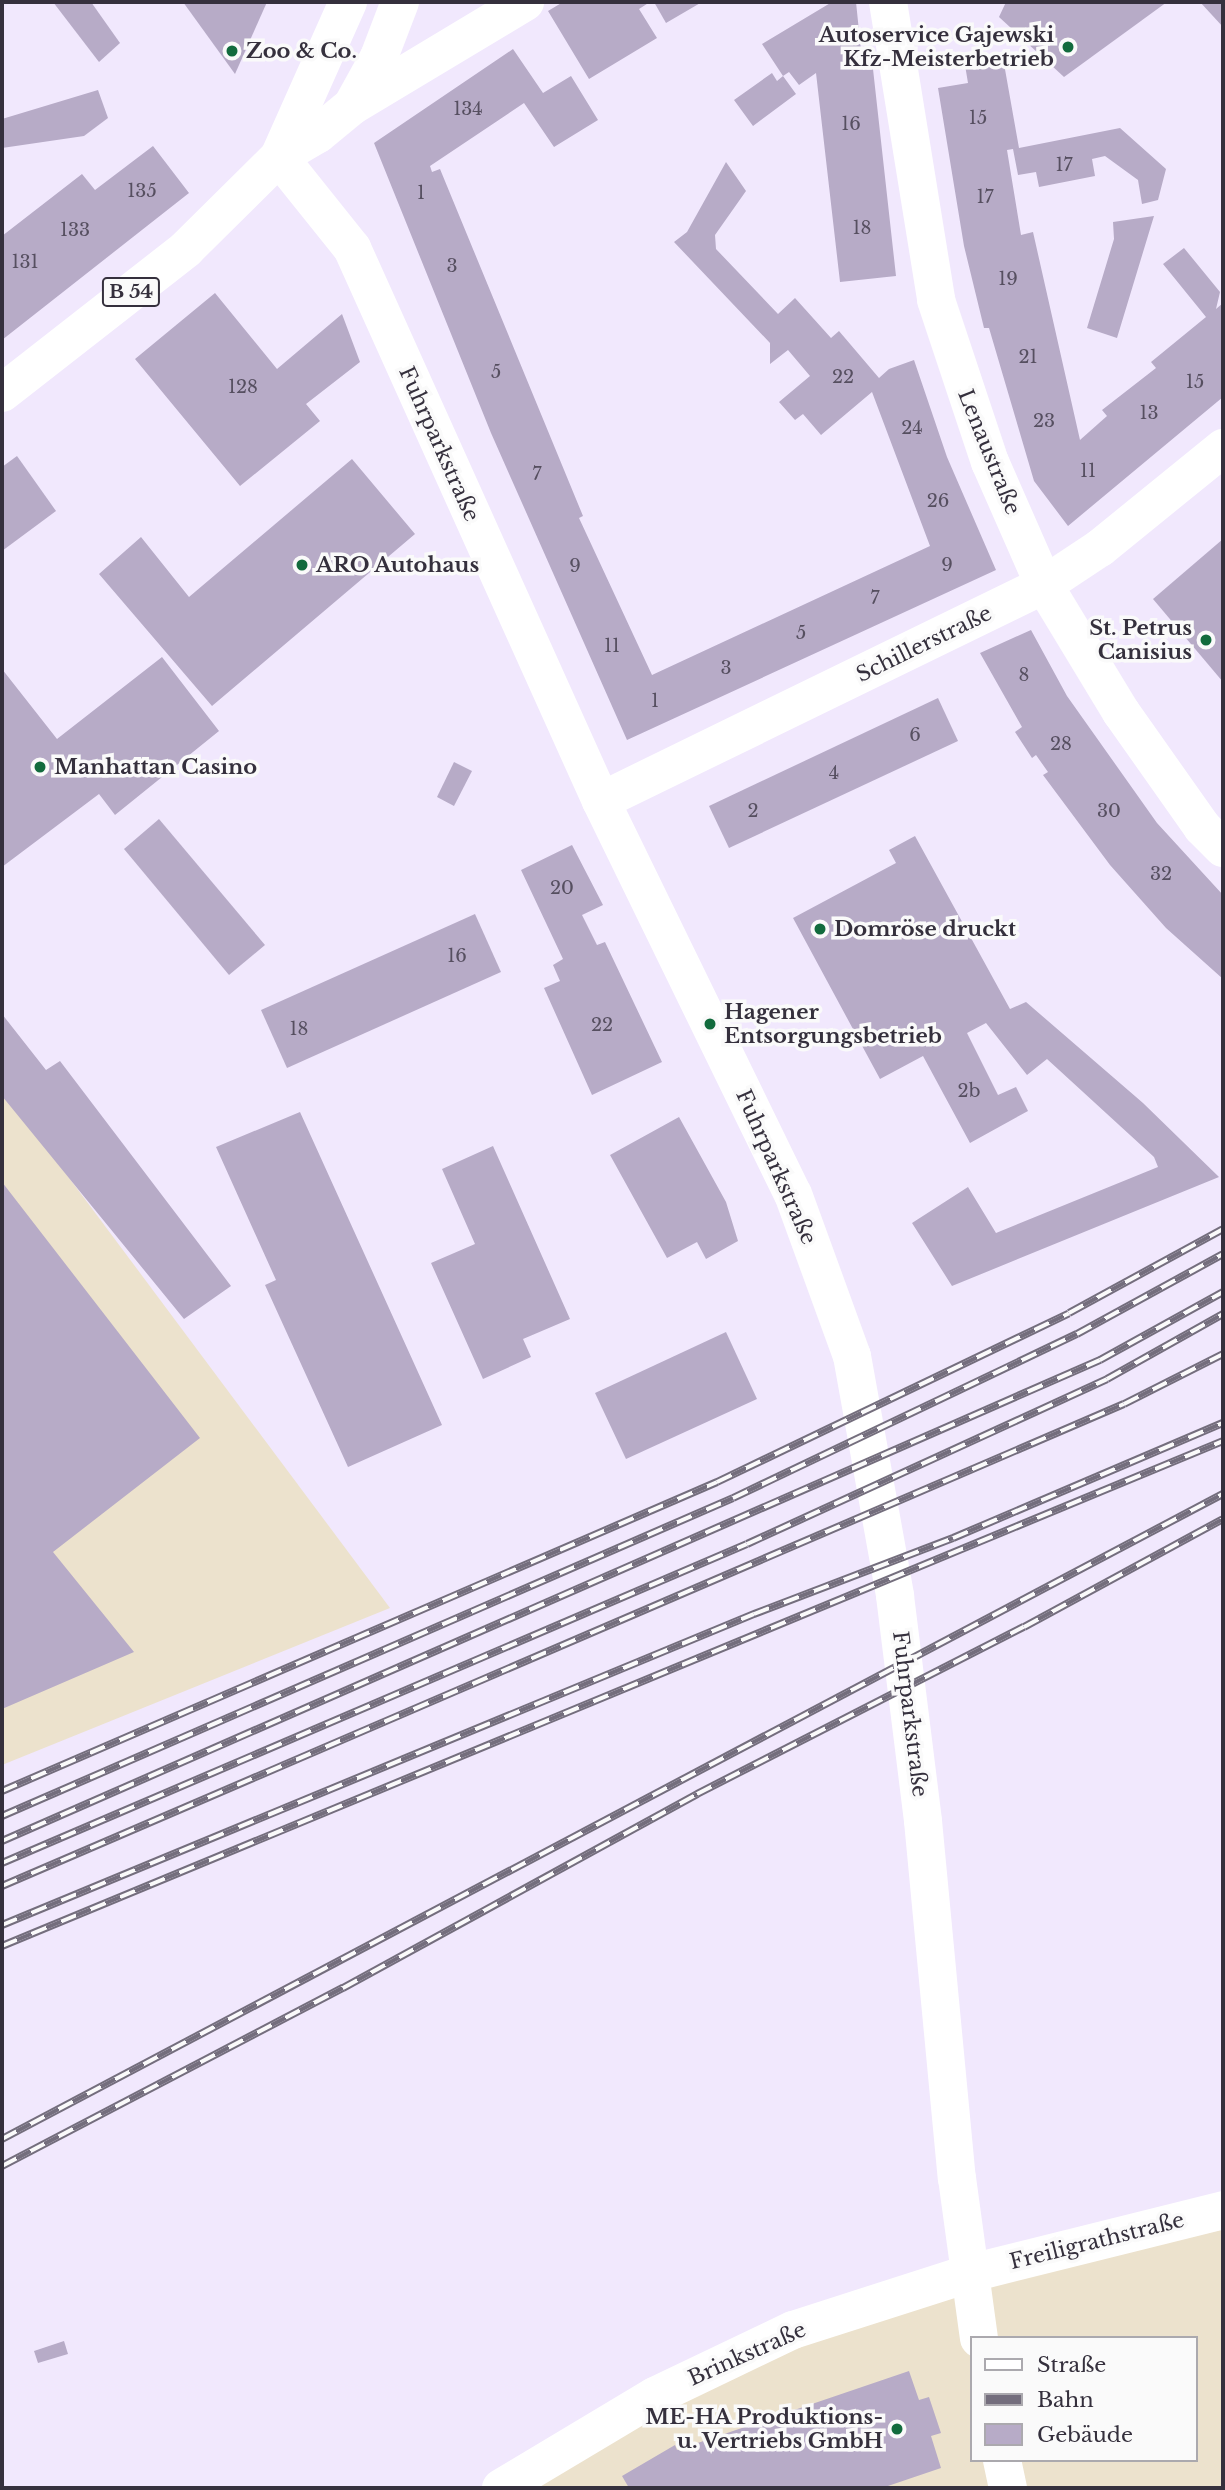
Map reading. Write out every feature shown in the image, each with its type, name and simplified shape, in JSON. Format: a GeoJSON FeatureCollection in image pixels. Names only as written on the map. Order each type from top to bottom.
{"type":"FeatureCollection","features":[{"type":"Feature","properties":{"kind":"main road","name":"B 54"},"geometry":{"type":"LineString","coordinates":[[279,157],[348,2]]}},
{"type":"Feature","properties":{"kind":"main road","name":"B 54"},"geometry":{"type":"LineString","coordinates":[[2,393],[186,249],[279,157],[318,134],[352,106],[379,57],[400,2]]}},
{"type":"Feature","properties":{"kind":"main road"},"geometry":{"type":"LineString","coordinates":[[352,106],[524,2]]}},
{"type":"Feature","properties":{"kind":"main road","name":"Lenaustraße"},"geometry":{"type":"LineString","coordinates":[[888,2],[936,300],[990,462],[1044,585],[1121,712],[1202,827],[1223,848]]}},
{"type":"Feature","properties":{"kind":"main road","name":"Fuhrparkstraße"},"geometry":{"type":"LineString","coordinates":[[279,157],[352,248],[601,802],[793,1194],[852,1356],[895,1596],[923,1821],[957,2178],[979,2336]]}},
{"type":"Feature","properties":{"kind":"main road","name":"Schillerstraße"},"geometry":{"type":"LineString","coordinates":[[601,802],[1044,585],[1100,548],[1223,448]]}},
{"type":"Feature","properties":{"kind":"main road","name":"Freiligrathstraße"},"geometry":{"type":"LineString","coordinates":[[971,2273],[1223,2210]]}},
{"type":"Feature","properties":{"kind":"main road","name":"Brinkstraße"},"geometry":{"type":"LineString","coordinates":[[501,2488],[655,2396],[793,2330],[971,2273]]}},
{"type":"Feature","properties":{"kind":"main road"},"geometry":{"type":"LineString","coordinates":[[1002,2462],[1008,2488]]}},
{"type":"Feature","properties":{"kind":"shaded area"},"geometry":{"type":"Polygon","coordinates":[[[2,1088],[390,1608],[2,1765],[2,1088]]]}},
{"type":"Feature","properties":{"kind":"shaded area"},"geometry":{"type":"Polygon","coordinates":[[[1223,2210],[1223,2488],[505,2488],[716,2365],[1223,2210]]]}},
{"type":"Feature","properties":{"kind":"building"},"geometry":{"type":"Polygon","coordinates":[[[53,2],[91,2],[120,43],[99,62],[53,2]]]}},
{"type":"Feature","properties":{"kind":"building","name":"Zoo & Co."},"geometry":{"type":"Polygon","coordinates":[[[183,2],[267,2],[235,74],[183,2]]]}},
{"type":"Feature","properties":{"kind":"building"},"geometry":{"type":"Polygon","coordinates":[[[563,2],[650,2],[639,9],[657,38],[589,79],[548,11],[563,2]]]}},
{"type":"Feature","properties":{"kind":"building"},"geometry":{"type":"Polygon","coordinates":[[[654,2],[702,2],[666,23],[654,2]]]}},
{"type":"Feature","properties":{"kind":"building"},"geometry":{"type":"Polygon","coordinates":[[[832,2],[856,2],[863,70],[873,69],[896,276],[840,282],[816,73],[799,85],[789,72],[783,76],[762,44],[832,2]]]}},
{"type":"Feature","properties":{"kind":"building","name":"Autoservice Gajewski Kfz-Meisterbetrieb"},"geometry":{"type":"Polygon","coordinates":[[[1006,2],[1167,2],[1064,77],[999,17],[1006,2]]]}},
{"type":"Feature","properties":{"kind":"building"},"geometry":{"type":"Polygon","coordinates":[[[1200,2],[1223,2],[1223,27],[1200,2]]]}},
{"type":"Feature","properties":{"kind":"building"},"geometry":{"type":"Polygon","coordinates":[[[513,49],[543,93],[571,76],[598,120],[554,147],[524,103],[430,166],[432,172],[440,169],[583,516],[579,518],[652,675],[930,546],[872,392],[821,435],[803,414],[795,420],[779,402],[810,376],[788,350],[770,364],[770,343],[674,242],[687,232],[726,162],[746,191],[715,235],[716,249],[778,314],[795,298],[831,338],[839,331],[879,378],[889,369],[914,360],[947,457],[996,570],[627,740],[491,433],[374,143],[513,49]]]}},
{"type":"Feature","properties":{"kind":"building"},"geometry":{"type":"Polygon","coordinates":[[[1003,58],[1019,148],[1120,128],[1166,169],[1158,200],[1142,204],[1138,180],[1105,156],[1092,159],[1095,176],[1039,187],[1036,172],[1018,175],[1013,149],[1007,150],[1021,235],[1033,232],[1080,440],[1107,416],[1102,410],[1156,368],[1151,362],[1206,317],[1163,264],[1184,248],[1220,292],[1216,309],[1223,303],[1223,397],[1068,526],[1034,481],[989,328],[984,328],[964,246],[938,88],[968,83],[965,65],[1003,58]]]}},
{"type":"Feature","properties":{"kind":"building"},"geometry":{"type":"Polygon","coordinates":[[[772,73],[777,81],[783,76],[796,94],[753,126],[734,100],[772,73]]]}},
{"type":"Feature","properties":{"kind":"building"},"geometry":{"type":"Polygon","coordinates":[[[98,90],[108,118],[84,136],[2,148],[2,119],[98,90]]]}},
{"type":"Feature","properties":{"kind":"building"},"geometry":{"type":"Polygon","coordinates":[[[153,146],[189,193],[2,340],[2,236],[82,174],[95,190],[153,146]]]}},
{"type":"Feature","properties":{"kind":"building"},"geometry":{"type":"Polygon","coordinates":[[[1154,216],[1117,338],[1087,328],[1114,239],[1113,222],[1154,216]]]}},
{"type":"Feature","properties":{"kind":"building"},"geometry":{"type":"Polygon","coordinates":[[[215,293],[277,369],[342,314],[360,362],[306,404],[320,421],[240,486],[135,359],[215,293]]]}},
{"type":"Feature","properties":{"kind":"building"},"geometry":{"type":"Polygon","coordinates":[[[17,456],[56,511],[2,551],[2,467],[17,456]]]}},
{"type":"Feature","properties":{"kind":"building","name":"ARO Autohaus"},"geometry":{"type":"Polygon","coordinates":[[[352,459],[415,534],[212,706],[99,574],[141,537],[189,597],[352,459]]]}},
{"type":"Feature","properties":{"kind":"building","name":"St. Petrus Canisius"},"geometry":{"type":"Polygon","coordinates":[[[1223,539],[1223,682],[1153,599],[1223,539]]]}},
{"type":"Feature","properties":{"kind":"building"},"geometry":{"type":"Polygon","coordinates":[[[1031,630],[1067,696],[1157,823],[1223,895],[1223,979],[1166,928],[1110,865],[1043,775],[1048,772],[1036,755],[1032,758],[1015,732],[1022,727],[980,653],[1031,630]]]}},
{"type":"Feature","properties":{"kind":"building"},"geometry":{"type":"Polygon","coordinates":[[[162,657],[219,731],[115,815],[99,794],[2,867],[2,669],[57,739],[162,657]]]}},
{"type":"Feature","properties":{"kind":"building"},"geometry":{"type":"Polygon","coordinates":[[[938,698],[958,741],[729,848],[709,806],[938,698]]]}},
{"type":"Feature","properties":{"kind":"building"},"geometry":{"type":"Polygon","coordinates":[[[454,762],[472,771],[454,806],[437,797],[454,762]]]}},
{"type":"Feature","properties":{"kind":"building"},"geometry":{"type":"Polygon","coordinates":[[[159,819],[265,945],[229,975],[124,849],[159,819]]]}},
{"type":"Feature","properties":{"kind":"building"},"geometry":{"type":"Polygon","coordinates":[[[915,836],[1010,1009],[1026,1002],[1143,1103],[1219,1177],[952,1286],[912,1223],[968,1187],[996,1233],[1158,1167],[1154,1157],[1047,1059],[1027,1075],[986,1023],[967,1033],[998,1095],[1016,1087],[1028,1111],[970,1143],[923,1056],[880,1079],[793,918],[896,863],[889,850],[915,836]]]}},
{"type":"Feature","properties":{"kind":"building"},"geometry":{"type":"Polygon","coordinates":[[[572,845],[603,905],[582,915],[597,945],[605,942],[662,1062],[592,1095],[544,988],[560,981],[553,965],[563,959],[521,870],[572,845]]]}},
{"type":"Feature","properties":{"kind":"building"},"geometry":{"type":"Polygon","coordinates":[[[475,914],[501,972],[287,1068],[261,1010],[475,914]]]}},
{"type":"Feature","properties":{"kind":"building"},"geometry":{"type":"Polygon","coordinates":[[[2,1014],[46,1070],[60,1061],[231,1286],[184,1319],[2,1096],[2,1014]]]}},
{"type":"Feature","properties":{"kind":"building"},"geometry":{"type":"Polygon","coordinates":[[[300,1112],[442,1425],[348,1467],[265,1285],[276,1280],[216,1147],[300,1112]]]}},
{"type":"Feature","properties":{"kind":"building"},"geometry":{"type":"Polygon","coordinates":[[[679,1117],[726,1202],[738,1241],[706,1259],[697,1242],[667,1258],[610,1155],[679,1117]]]}},
{"type":"Feature","properties":{"kind":"building"},"geometry":{"type":"Polygon","coordinates":[[[493,1146],[570,1319],[523,1339],[531,1357],[483,1379],[431,1263],[475,1244],[442,1169],[493,1146]]]}},
{"type":"Feature","properties":{"kind":"building"},"geometry":{"type":"Polygon","coordinates":[[[2,1182],[200,1438],[53,1552],[134,1652],[2,1709],[2,1182]]]}},
{"type":"Feature","properties":{"kind":"building"},"geometry":{"type":"Polygon","coordinates":[[[726,1332],[757,1399],[626,1459],[595,1393],[726,1332]]]}},
{"type":"Feature","properties":{"kind":"building"},"geometry":{"type":"Polygon","coordinates":[[[64,2341],[68,2354],[38,2363],[34,2351],[64,2341]]]}},
{"type":"Feature","properties":{"kind":"building"},"geometry":{"type":"Polygon","coordinates":[[[909,2371],[919,2400],[929,2397],[941,2433],[931,2436],[941,2468],[882,2488],[629,2488],[622,2476],[675,2445],[677,2450],[909,2371]]]}},
{"type":"Feature","properties":{"kind":"railway"},"geometry":{"type":"LineString","coordinates":[[2,1791],[717,1482],[1069,1313],[1223,1229]]}},
{"type":"Feature","properties":{"kind":"railway"},"geometry":{"type":"LineString","coordinates":[[2,1816],[733,1498],[1077,1334],[1223,1254]]}},
{"type":"Feature","properties":{"kind":"railway"},"geometry":{"type":"LineString","coordinates":[[2,1841],[1100,1360],[1223,1292]]}},
{"type":"Feature","properties":{"kind":"railway"},"geometry":{"type":"LineString","coordinates":[[2,1863],[747,1544],[1107,1379],[1223,1314]]}},
{"type":"Feature","properties":{"kind":"railway"},"geometry":{"type":"LineString","coordinates":[[2,1886],[1124,1404],[1223,1354]]}},
{"type":"Feature","properties":{"kind":"railway"},"geometry":{"type":"LineString","coordinates":[[2,1925],[754,1614],[953,1538],[1223,1423]]}},
{"type":"Feature","properties":{"kind":"railway"},"geometry":{"type":"LineString","coordinates":[[2,1946],[1223,1441]]}},
{"type":"Feature","properties":{"kind":"railway"},"geometry":{"type":"LineString","coordinates":[[2,2139],[1223,1494]]}},
{"type":"Feature","properties":{"kind":"railway"},"geometry":{"type":"LineString","coordinates":[[2,2166],[343,1988],[697,1794],[1024,1627],[1223,1519]]}},
{"type":"Feature","properties":{"kind":"place","name":"Autoservice Gajewski Kfz-Meisterbetrieb"},"geometry":{"type":"Point","coordinates":[1068,47]}},
{"type":"Feature","properties":{"kind":"place","name":"Zoo & Co."},"geometry":{"type":"Point","coordinates":[232,51]}},
{"type":"Feature","properties":{"kind":"place","name":"ARO Autohaus"},"geometry":{"type":"Point","coordinates":[302,565]}},
{"type":"Feature","properties":{"kind":"place","name":"St. Petrus Canisius"},"geometry":{"type":"Point","coordinates":[1206,640]}},
{"type":"Feature","properties":{"kind":"place","name":"Manhattan Casino"},"geometry":{"type":"Point","coordinates":[40,767]}},
{"type":"Feature","properties":{"kind":"place","name":"Domröse druckt"},"geometry":{"type":"Point","coordinates":[820,929]}},
{"type":"Feature","properties":{"kind":"place","name":"Hagener Entsorgungsbetrieb"},"geometry":{"type":"Point","coordinates":[710,1024]}},
{"type":"Feature","properties":{"kind":"place","name":"ME-HA Produktions- u. Vertriebs GmbH"},"geometry":{"type":"Point","coordinates":[897,2429]}}]}
